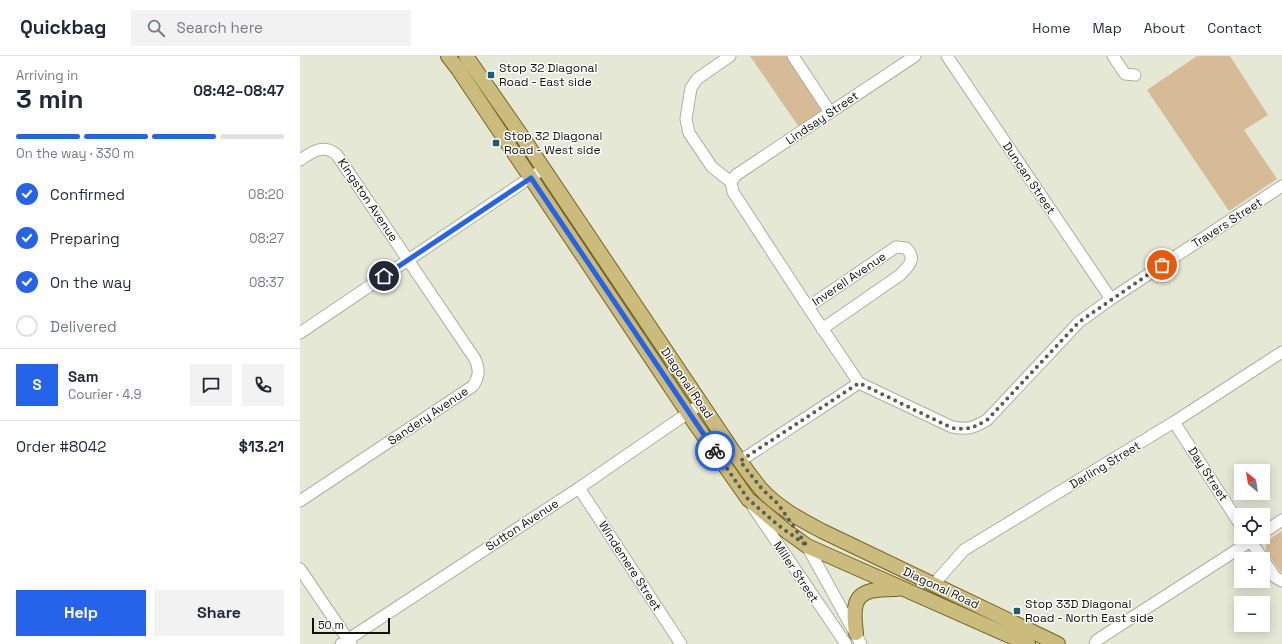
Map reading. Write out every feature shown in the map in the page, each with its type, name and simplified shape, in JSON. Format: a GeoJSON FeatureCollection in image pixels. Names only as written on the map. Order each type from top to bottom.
{"type":"FeatureCollection","features":[{"type":"Feature","properties":{"kind":"main road","name":"Diagonal Road"},"geometry":{"type":"LineString","coordinates":[[448,56],[748,499],[807,546],[1028,644]]}},
{"type":"Feature","properties":{"kind":"main road","name":"Diagonal Road"},"geometry":{"type":"LineString","coordinates":[[466,56],[519,132],[701,404],[740,461],[762,489],[778,504],[822,531],[1058,644]]}},
{"type":"Feature","properties":{"kind":"main road"},"geometry":{"type":"LineString","coordinates":[[778,504],[807,546]]}},
{"type":"Feature","properties":{"kind":"main road"},"geometry":{"type":"LineString","coordinates":[[929,600],[936,585]]}},
{"type":"Feature","properties":{"kind":"main road"},"geometry":{"type":"LineString","coordinates":[[858,638],[854,614],[856,603],[860,597],[867,593],[882,589],[904,590]]}},
{"type":"Feature","properties":{"kind":"street"},"geometry":{"type":"LineString","coordinates":[[730,56],[697,79],[691,88],[686,119],[689,133],[712,167],[732,182]]}},
{"type":"Feature","properties":{"kind":"street"},"geometry":{"type":"LineString","coordinates":[[793,56],[830,112]]}},
{"type":"Feature","properties":{"kind":"street","name":"Lindsay Street"},"geometry":{"type":"LineString","coordinates":[[732,182],[736,175],[915,56]]}},
{"type":"Feature","properties":{"kind":"street","name":"Duncan Street"},"geometry":{"type":"LineString","coordinates":[[947,56],[1111,299]]}},
{"type":"Feature","properties":{"kind":"street"},"geometry":{"type":"LineString","coordinates":[[1113,56],[1125,74],[1134,75]]}},
{"type":"Feature","properties":{"kind":"street","name":"Kingston Avenue"},"geometry":{"type":"LineString","coordinates":[[300,160],[320,149],[333,151],[408,260]]}},
{"type":"Feature","properties":{"kind":"street"},"geometry":{"type":"LineString","coordinates":[[300,332],[543,169]]}},
{"type":"Feature","properties":{"kind":"street","name":"Inverell Avenue"},"geometry":{"type":"LineString","coordinates":[[732,182],[732,192],[859,383]]}},
{"type":"Feature","properties":{"kind":"street","name":"Travers Street"},"geometry":{"type":"LineString","coordinates":[[859,383],[952,428],[974,428],[987,420],[1079,322],[1111,299],[1282,186]]}},
{"type":"Feature","properties":{"kind":"street","name":"Inverell Avenue"},"geometry":{"type":"LineString","coordinates":[[808,307],[896,248],[906,248],[910,252],[912,258],[909,266],[900,275],[822,328]]}},
{"type":"Feature","properties":{"kind":"street","name":"Sandery Avenue"},"geometry":{"type":"LineString","coordinates":[[300,501],[473,386],[477,380],[479,374],[478,366],[475,360],[408,260]]}},
{"type":"Feature","properties":{"kind":"street","name":"Darling Street"},"geometry":{"type":"LineString","coordinates":[[936,585],[939,578],[964,550],[1174,422],[1282,352]]}},
{"type":"Feature","properties":{"kind":"street"},"geometry":{"type":"LineString","coordinates":[[740,461],[859,383]]}},
{"type":"Feature","properties":{"kind":"street","name":"Sutton Avenue"},"geometry":{"type":"LineString","coordinates":[[347,642],[579,488],[701,404]]}},
{"type":"Feature","properties":{"kind":"street","name":"Day Street"},"geometry":{"type":"LineString","coordinates":[[1174,422],[1234,515]]}},
{"type":"Feature","properties":{"kind":"street","name":"Windemere Street"},"geometry":{"type":"LineString","coordinates":[[579,488],[681,644]]}},
{"type":"Feature","properties":{"kind":"street","name":"Miller Street"},"geometry":{"type":"LineString","coordinates":[[748,499],[846,644]]}},
{"type":"Feature","properties":{"kind":"street"},"geometry":{"type":"LineString","coordinates":[[1270,528],[1282,520]]}},
{"type":"Feature","properties":{"kind":"street"},"geometry":{"type":"LineString","coordinates":[[1095,644],[1097,640],[1243,544]]}},
{"type":"Feature","properties":{"kind":"street"},"geometry":{"type":"LineString","coordinates":[[1256,544],[1275,577],[1282,581]]}},
{"type":"Feature","properties":{"kind":"street","name":"Miller Street"},"geometry":{"type":"LineString","coordinates":[[807,546],[858,638]]}},
{"type":"Feature","properties":{"kind":"street"},"geometry":{"type":"LineString","coordinates":[[300,569],[347,642]]}},
{"type":"Feature","properties":{"kind":"shaded area"},"geometry":{"type":"Polygon","coordinates":[[[750,56],[790,56],[827,112],[801,130],[750,56]]]}},
{"type":"Feature","properties":{"kind":"shaded area"},"geometry":{"type":"Polygon","coordinates":[[[1197,56],[1230,56],[1268,115],[1244,130],[1277,179],[1229,211],[1147,90],[1197,56]]]}},
{"type":"Feature","properties":{"kind":"shaded area"},"geometry":{"type":"Polygon","coordinates":[[[1282,531],[1282,574],[1270,557],[1270,552],[1266,551],[1267,544],[1270,544],[1270,540],[1282,531]]]}},
{"type":"Feature","properties":{"kind":"way so far"},"geometry":{"type":"LineString","coordinates":[[715,451],[748,499],[778,525],[807,546],[778,504],[762,489],[740,461],[859,383],[952,428],[974,428],[987,420],[1079,322],[1162,265]]}},
{"type":"Feature","properties":{"kind":"place","name":"Stop 32 Diagonal Road - East side"},"geometry":{"type":"Point","coordinates":[491,75]}},
{"type":"Feature","properties":{"kind":"place","name":"Stop 32 Diagonal Road - West side"},"geometry":{"type":"Point","coordinates":[496,143]}},
{"type":"Feature","properties":{"kind":"place","name":"Stop 33D Diagonal Road - North East side"},"geometry":{"type":"Point","coordinates":[1017,611]}},
{"type":"Feature","properties":{"kind":"route"},"geometry":{"type":"LineString","coordinates":[[384,276],[531,178],[696,425],[715,451]]}}]}
